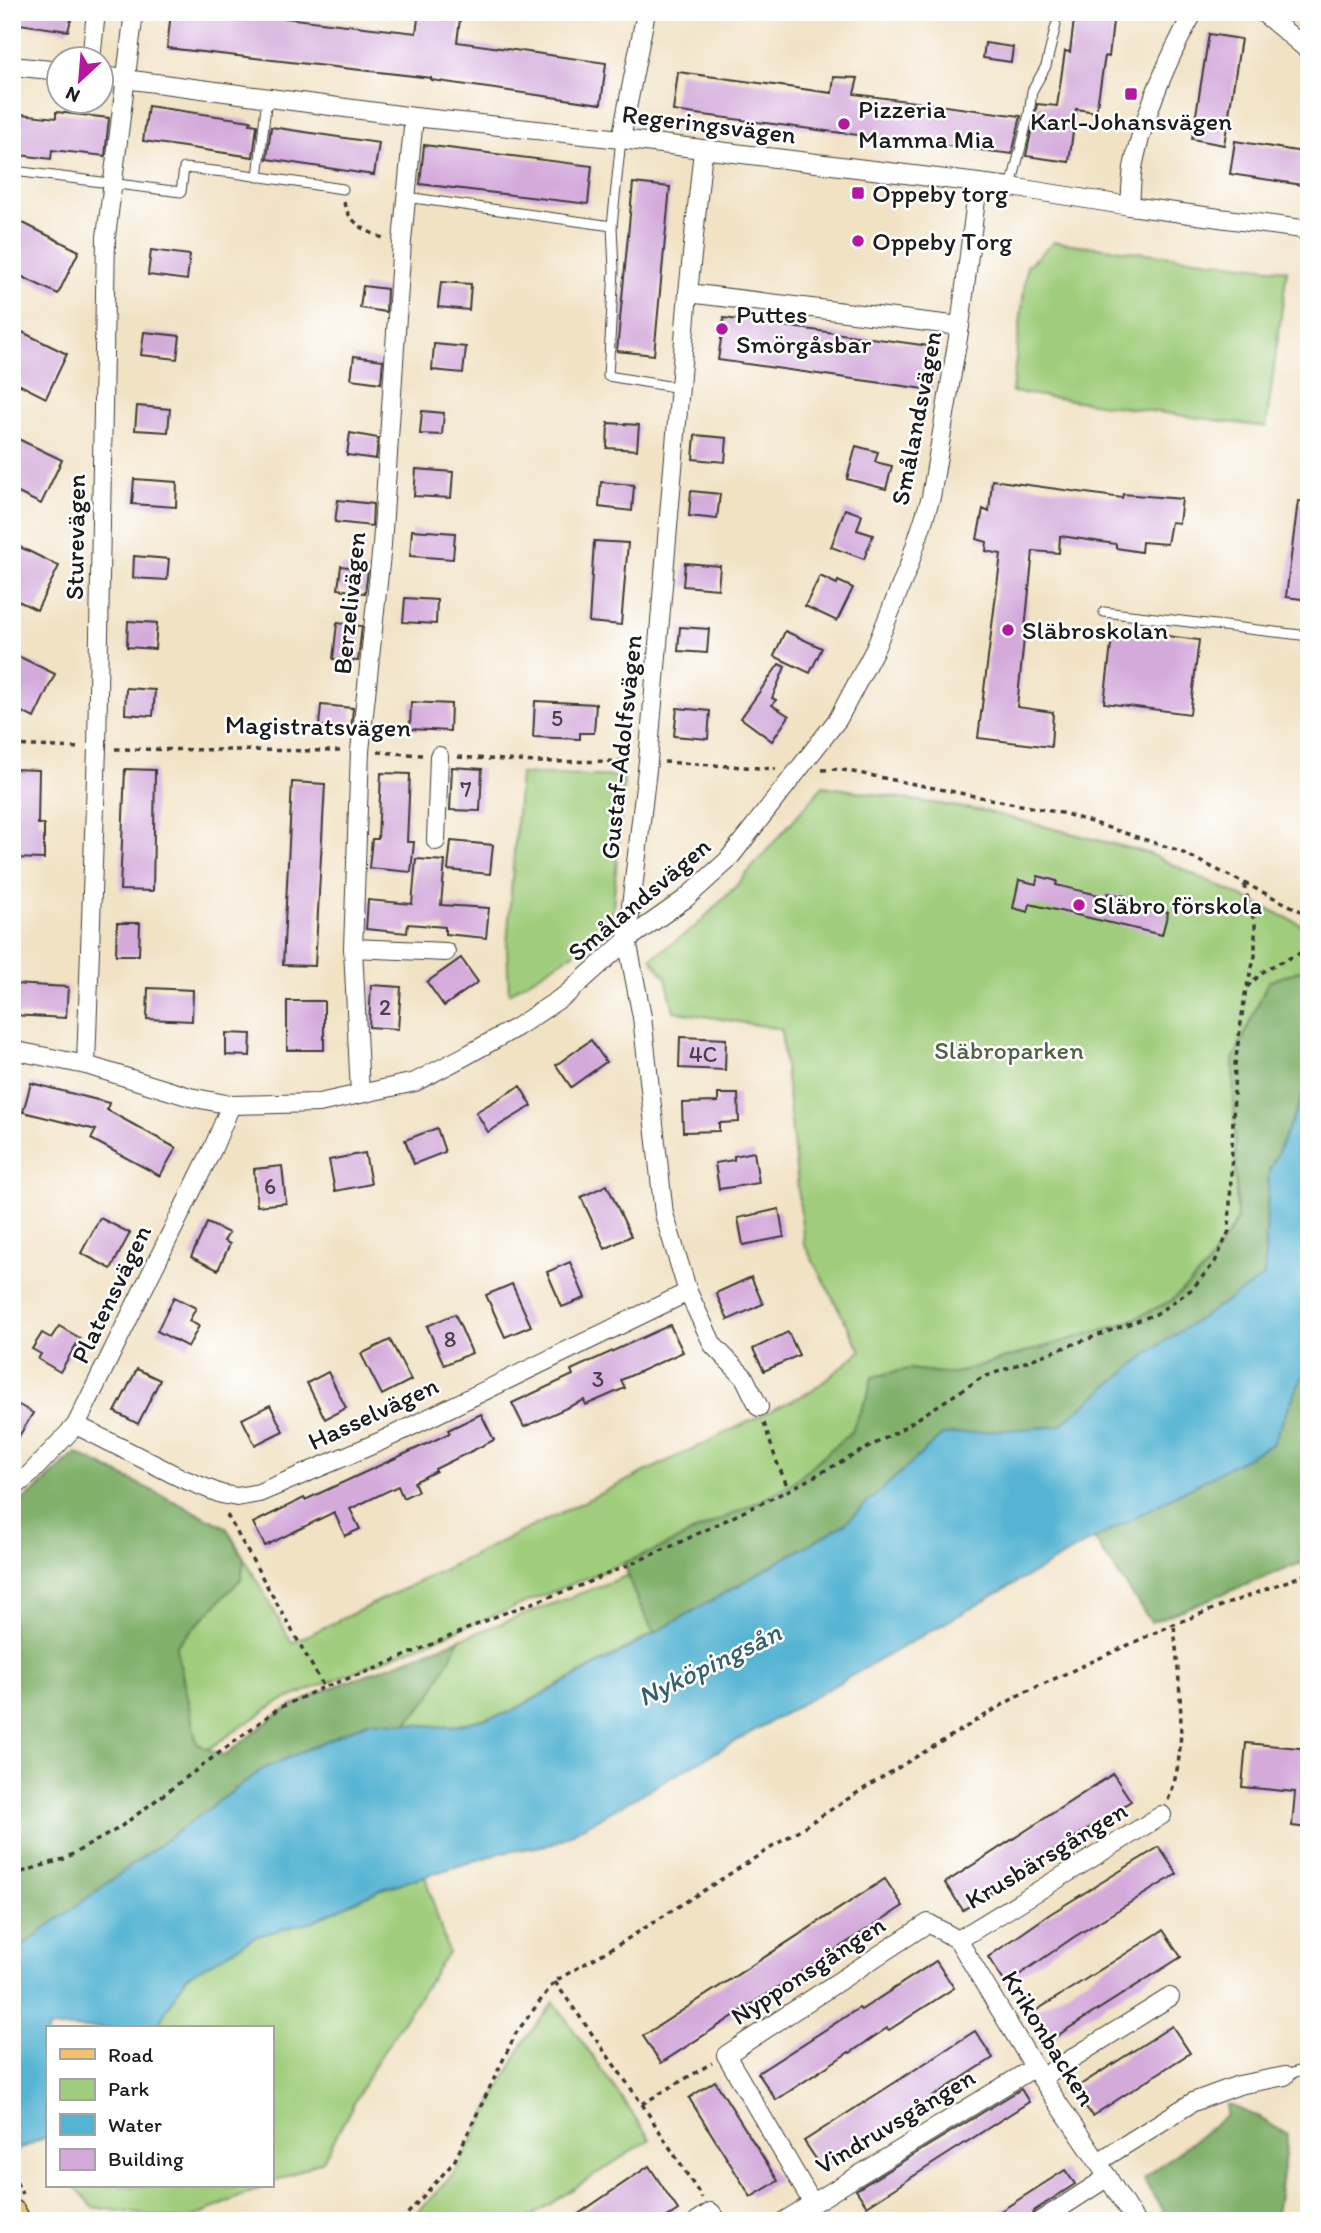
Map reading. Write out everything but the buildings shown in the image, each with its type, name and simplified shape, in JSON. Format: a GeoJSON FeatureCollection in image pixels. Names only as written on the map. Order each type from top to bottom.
{"type":"FeatureCollection","features":[{"type":"Feature","properties":{"kind":"main road"},"geometry":{"type":"LineString","coordinates":[[12,2214],[16,2221]]}},
{"type":"Feature","properties":{"kind":"street"},"geometry":{"type":"LineString","coordinates":[[92,46],[96,12]]}},
{"type":"Feature","properties":{"kind":"street","name":"Sturevägen"},"geometry":{"type":"LineString","coordinates":[[86,1065],[97,748],[106,237],[134,12]]}},
{"type":"Feature","properties":{"kind":"street"},"geometry":{"type":"LineString","coordinates":[[621,139],[646,12]]}},
{"type":"Feature","properties":{"kind":"street"},"geometry":{"type":"LineString","coordinates":[[1130,206],[1133,168],[1150,110],[1177,41],[1194,12]]}},
{"type":"Feature","properties":{"kind":"street"},"geometry":{"type":"LineString","coordinates":[[1262,12],[1309,51]]}},
{"type":"Feature","properties":{"kind":"street"},"geometry":{"type":"LineString","coordinates":[[12,66],[46,70]]}},
{"type":"Feature","properties":{"kind":"street","name":"Regeringsvägen"},"geometry":{"type":"LineString","coordinates":[[116,78],[414,117],[621,139],[1011,187],[1309,230]]}},
{"type":"Feature","properties":{"kind":"street","name":"Berzelivägen"},"geometry":{"type":"LineString","coordinates":[[360,1094],[353,948],[360,751],[382,545],[402,241],[414,117]]}},
{"type":"Feature","properties":{"kind":"street","name":"Gustaf-Adolfsvägen"},"geometry":{"type":"LineString","coordinates":[[703,150],[688,293],[648,761],[627,940],[642,1017],[663,1214],[688,1292],[713,1345],[744,1377],[759,1407]]}},
{"type":"Feature","properties":{"kind":"street","name":"Smålandsvägen"},"geometry":{"type":"LineString","coordinates":[[12,1051],[86,1065],[190,1097],[231,1105],[320,1103],[415,1082],[517,1027],[567,994],[627,940],[685,900],[727,860],[838,719],[875,649],[908,568],[931,498],[960,326],[978,184]]}},
{"type":"Feature","properties":{"kind":"street"},"geometry":{"type":"LineString","coordinates":[[688,293],[960,326]]}},
{"type":"Feature","properties":{"kind":"street","name":"Magistratsvägen"},"geometry":{"type":"LineString","coordinates":[[436,841],[439,756]]}},
{"type":"Feature","properties":{"kind":"street"},"geometry":{"type":"LineString","coordinates":[[353,948],[446,951]]}},
{"type":"Feature","properties":{"kind":"street","name":"Platensvägen"},"geometry":{"type":"LineString","coordinates":[[12,1489],[29,1475],[76,1425],[213,1148],[231,1105]]}},
{"type":"Feature","properties":{"kind":"street","name":"Hasselvägen"},"geometry":{"type":"LineString","coordinates":[[76,1425],[181,1478],[220,1494],[237,1497],[259,1493],[379,1442],[688,1292]]}},
{"type":"Feature","properties":{"kind":"street","name":"Krusbärsgången"},"geometry":{"type":"LineString","coordinates":[[958,1940],[1162,1815]]}},
{"type":"Feature","properties":{"kind":"street","name":"Nypponsgången"},"geometry":{"type":"LineString","coordinates":[[813,2202],[726,2055],[928,1923],[958,1940]]}},
{"type":"Feature","properties":{"kind":"street","name":"Krikonbacken"},"geometry":{"type":"LineString","coordinates":[[958,1940],[1038,2073],[1135,2221]]}},
{"type":"Feature","properties":{"kind":"street","name":"Vindruvsgången"},"geometry":{"type":"LineString","coordinates":[[784,2221],[1170,1997]]}},
{"type":"Feature","properties":{"kind":"street"},"geometry":{"type":"LineString","coordinates":[[1040,2221],[1103,2169],[1193,2102],[1239,2085],[1284,2076]]}},
{"type":"Feature","properties":{"kind":"lane"},"geometry":{"type":"LineString","coordinates":[[1011,187],[1030,114],[1032,91],[1046,66],[1056,25]]}},
{"type":"Feature","properties":{"kind":"lane"},"geometry":{"type":"LineString","coordinates":[[258,177],[267,97]]}},
{"type":"Feature","properties":{"kind":"lane"},"geometry":{"type":"LineString","coordinates":[[621,139],[612,226],[614,270],[608,376],[680,388]]}},
{"type":"Feature","properties":{"kind":"lane"},"geometry":{"type":"LineString","coordinates":[[14,171],[181,192],[184,168],[344,189]]}},
{"type":"Feature","properties":{"kind":"lane"},"geometry":{"type":"LineString","coordinates":[[406,197],[612,226]]}},
{"type":"Feature","properties":{"kind":"lane"},"geometry":{"type":"LineString","coordinates":[[1104,612],[1309,636]]}},
{"type":"Feature","properties":{"kind":"lane"},"geometry":{"type":"LineString","coordinates":[[1284,2076],[1309,2067]]}},
{"type":"Feature","properties":{"kind":"path"},"geometry":{"type":"LineString","coordinates":[[344,189],[345,207],[358,226],[395,242],[402,241]]}},
{"type":"Feature","properties":{"kind":"path","name":"Magistratsvägen"},"geometry":{"type":"LineString","coordinates":[[12,744],[195,750],[360,751],[439,756]]}},
{"type":"Feature","properties":{"kind":"path"},"geometry":{"type":"LineString","coordinates":[[439,756],[536,762]]}},
{"type":"Feature","properties":{"kind":"path"},"geometry":{"type":"LineString","coordinates":[[797,770],[838,769],[1066,814],[1177,850],[1309,915]]}},
{"type":"Feature","properties":{"kind":"path"},"geometry":{"type":"LineString","coordinates":[[12,1875],[64,1859],[119,1828],[279,1708],[324,1687],[377,1668],[499,1615],[582,1585],[672,1546],[789,1490],[895,1433],[981,1378],[1156,1314],[1192,1289],[1215,1262],[1229,1231],[1235,1064],[1246,988],[1255,956],[1255,924],[1244,885]]}},
{"type":"Feature","properties":{"kind":"path"},"geometry":{"type":"LineString","coordinates":[[1246,988],[1266,969],[1309,949]]}},
{"type":"Feature","properties":{"kind":"path"},"geometry":{"type":"LineString","coordinates":[[759,1407],[789,1490]]}},
{"type":"Feature","properties":{"kind":"path"},"geometry":{"type":"LineString","coordinates":[[220,1494],[227,1514],[324,1687]]}},
{"type":"Feature","properties":{"kind":"path"},"geometry":{"type":"LineString","coordinates":[[401,2221],[454,2162],[516,2033],[555,1982],[1019,1695],[1174,1624],[1309,1573]]}},
{"type":"Feature","properties":{"kind":"path"},"geometry":{"type":"LineString","coordinates":[[1162,1815],[1175,1784],[1182,1719],[1174,1624]]}},
{"type":"Feature","properties":{"kind":"path"},"geometry":{"type":"LineString","coordinates":[[555,1982],[642,2104],[709,2218]]}},
{"type":"Feature","properties":{"kind":"path"},"geometry":{"type":"LineString","coordinates":[[642,2104],[726,2055]]}},
{"type":"Feature","properties":{"kind":"green space"},"geometry":{"type":"Polygon","coordinates":[[[1054,242],[1287,270],[1266,427],[1012,392],[1027,266],[1054,242]]]}},
{"type":"Feature","properties":{"kind":"green space"},"geometry":{"type":"Polygon","coordinates":[[[520,774],[624,777],[611,930],[509,993],[507,945],[520,774]]]}},
{"type":"Feature","properties":{"kind":"green space","name":"Släbroparken"},"geometry":{"type":"Polygon","coordinates":[[[823,786],[984,811],[1148,853],[1309,928],[1309,967],[1268,982],[1233,1060],[1237,1220],[1205,1269],[1171,1301],[1126,1323],[951,1374],[908,1369],[872,1377],[868,1395],[851,1432],[792,1483],[762,1500],[661,1548],[277,1703],[208,1749],[197,1744],[176,1646],[241,1579],[244,1558],[292,1643],[812,1391],[861,1351],[804,1244],[781,1029],[674,1011],[666,978],[651,958],[694,928],[735,887],[823,786]]]}},
{"type":"Feature","properties":{"kind":"green space"},"geometry":{"type":"Polygon","coordinates":[[[1309,967],[1309,1083],[1269,1172],[1264,1277],[1156,1347],[1059,1426],[843,1525],[654,1633],[634,1593],[624,1563],[762,1500],[792,1483],[851,1432],[868,1395],[872,1377],[908,1369],[952,1374],[1126,1323],[1171,1301],[1205,1269],[1237,1220],[1233,1060],[1268,982],[1309,967]]]}},
{"type":"Feature","properties":{"kind":"green space"},"geometry":{"type":"Polygon","coordinates":[[[1309,1362],[1309,1560],[1151,1622],[1094,1539],[1272,1444],[1309,1362]]]}},
{"type":"Feature","properties":{"kind":"green space"},"geometry":{"type":"Polygon","coordinates":[[[76,1453],[226,1527],[244,1558],[241,1579],[176,1646],[197,1744],[224,1756],[280,1712],[323,1691],[460,1639],[429,1698],[406,1724],[370,1721],[263,1769],[12,1953],[12,1507],[34,1492],[76,1453]]]}},
{"type":"Feature","properties":{"kind":"green space"},"geometry":{"type":"Polygon","coordinates":[[[629,1575],[634,1593],[654,1633],[508,1713],[450,1727],[406,1724],[429,1698],[460,1639],[629,1575]]]}},
{"type":"Feature","properties":{"kind":"green space"},"geometry":{"type":"Polygon","coordinates":[[[425,1876],[448,1952],[374,2066],[323,2160],[273,2182],[273,2026],[157,2026],[186,1977],[257,1936],[313,1921],[379,1890],[425,1876]]]}},
{"type":"Feature","properties":{"kind":"green space"},"geometry":{"type":"Polygon","coordinates":[[[554,2002],[650,2139],[524,2221],[410,2221],[457,2170],[525,2040],[554,2002]]]}},
{"type":"Feature","properties":{"kind":"green space"},"geometry":{"type":"Polygon","coordinates":[[[1227,2104],[1256,2116],[1288,2135],[1275,2221],[1169,2221],[1143,2179],[1226,2116],[1227,2104]]]}},
{"type":"Feature","properties":{"kind":"green space"},"geometry":{"type":"Polygon","coordinates":[[[76,2188],[260,2188],[185,2221],[93,2207],[76,2188]]]}},
{"type":"Feature","properties":{"kind":"water","name":"Nyköpingsån"},"geometry":{"type":"Polygon","coordinates":[[[1309,1083],[1309,1362],[1272,1444],[1094,1539],[553,1844],[501,1853],[379,1890],[313,1921],[257,1936],[186,1977],[157,2026],[46,2026],[46,2136],[12,2153],[12,1953],[263,1769],[370,1721],[450,1727],[508,1713],[622,1652],[843,1525],[942,1435],[1059,1426],[1156,1347],[1264,1277],[1269,1172],[1309,1083]]]}},
{"type":"Feature","properties":{"kind":"place","name":"Karl-Johansvägen"},"geometry":{"type":"Point","coordinates":[1131,94]}},
{"type":"Feature","properties":{"kind":"place","name":"Pizzeria Mamma Mia"},"geometry":{"type":"Point","coordinates":[844,124]}},
{"type":"Feature","properties":{"kind":"place","name":"Oppeby torg"},"geometry":{"type":"Point","coordinates":[858,193]}},
{"type":"Feature","properties":{"kind":"place","name":"Oppeby Torg"},"geometry":{"type":"Point","coordinates":[858,241]}},
{"type":"Feature","properties":{"kind":"place","name":"Puttes Smörgåsbar"},"geometry":{"type":"Point","coordinates":[722,329]}},
{"type":"Feature","properties":{"kind":"place","name":"Släbroskolan"},"geometry":{"type":"Point","coordinates":[1008,630]}},
{"type":"Feature","properties":{"kind":"place","name":"Släbro förskola"},"geometry":{"type":"Point","coordinates":[1079,905]}}]}
